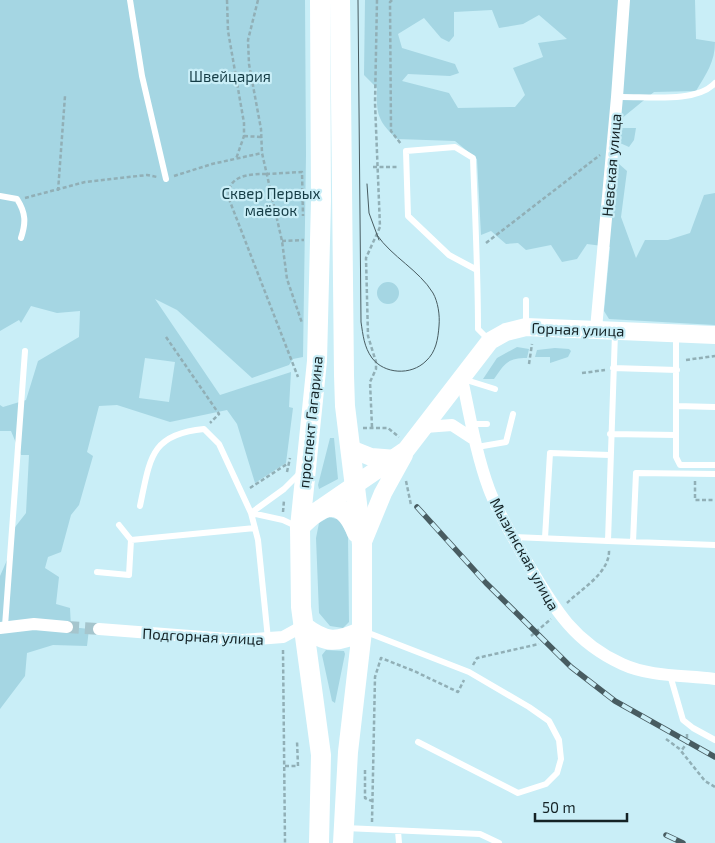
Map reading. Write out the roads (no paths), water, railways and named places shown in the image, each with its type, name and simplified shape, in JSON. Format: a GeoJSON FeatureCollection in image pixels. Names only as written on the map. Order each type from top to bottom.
{"type":"FeatureCollection","features":[{"type":"Feature","properties":{"kind":"main road","name":"проспект Гагарина"},"geometry":{"type":"LineString","coordinates":[[319,843],[321,755],[316,704],[303,626],[296,466],[318,361],[321,201],[320,0]]}},
{"type":"Feature","properties":{"kind":"main road","name":"проспект Гагарина"},"geometry":{"type":"LineString","coordinates":[[340,0],[344,375],[362,544],[362,631],[348,752],[344,836]]}},
{"type":"Feature","properties":{"kind":"main road","name":"Горная улица"},"geometry":{"type":"LineString","coordinates":[[314,512],[401,454],[425,427],[490,341],[506,332],[526,327],[715,335]]}},
{"type":"Feature","properties":{"kind":"main road"},"geometry":{"type":"LineString","coordinates":[[351,449],[371,457],[401,454]]}},
{"type":"Feature","properties":{"kind":"main road","name":"Горная улица"},"geometry":{"type":"LineString","coordinates":[[362,544],[401,454]]}},
{"type":"Feature","properties":{"kind":"main road","name":"проспект Гагарина"},"geometry":{"type":"LineString","coordinates":[[314,512],[333,507],[343,510],[353,522],[362,544]]}},
{"type":"Feature","properties":{"kind":"main road"},"geometry":{"type":"LineString","coordinates":[[300,527],[314,512]]}},
{"type":"Feature","properties":{"kind":"main road"},"geometry":{"type":"LineString","coordinates":[[303,626],[315,636],[328,641],[344,640],[362,631]]}},
{"type":"Feature","properties":{"kind":"street","name":"Невская улица"},"geometry":{"type":"LineString","coordinates":[[596,329],[624,0]]}},
{"type":"Feature","properties":{"kind":"street","name":"Мызинская улица"},"geometry":{"type":"LineString","coordinates":[[462,379],[476,443],[489,490],[513,537],[557,614],[600,653],[644,672],[715,679]]}},
{"type":"Feature","properties":{"kind":"street"},"geometry":{"type":"LineString","coordinates":[[425,427],[452,425],[476,443]]}},
{"type":"Feature","properties":{"kind":"street"},"geometry":{"type":"LineString","coordinates":[[3,627],[34,624],[67,626]]}},
{"type":"Feature","properties":{"kind":"street","name":"Подгорная улица"},"geometry":{"type":"LineString","coordinates":[[99,629],[205,638],[269,640],[282,637],[303,626]]}},
{"type":"Feature","properties":{"kind":"lane"},"geometry":{"type":"LineString","coordinates":[[130,0],[142,76],[166,179]]}},
{"type":"Feature","properties":{"kind":"lane"},"geometry":{"type":"LineString","coordinates":[[617,97],[692,96],[708,91],[715,83]]}},
{"type":"Feature","properties":{"kind":"lane"},"geometry":{"type":"LineString","coordinates":[[477,270],[449,255],[408,216],[406,151],[455,147],[473,158],[477,270],[478,329],[490,341]]}},
{"type":"Feature","properties":{"kind":"lane"},"geometry":{"type":"LineString","coordinates":[[0,196],[17,199],[24,210],[25,224],[22,238]]}},
{"type":"Feature","properties":{"kind":"lane"},"geometry":{"type":"LineString","coordinates":[[526,300],[526,327]]}},
{"type":"Feature","properties":{"kind":"lane"},"geometry":{"type":"LineString","coordinates":[[608,541],[610,434],[615,330]]}},
{"type":"Feature","properties":{"kind":"lane"},"geometry":{"type":"LineString","coordinates":[[676,333],[676,457],[680,465],[715,465]]}},
{"type":"Feature","properties":{"kind":"lane"},"geometry":{"type":"LineString","coordinates":[[3,627],[25,351]]}},
{"type":"Feature","properties":{"kind":"lane"},"geometry":{"type":"LineString","coordinates":[[613,368],[677,370]]}},
{"type":"Feature","properties":{"kind":"lane"},"geometry":{"type":"LineString","coordinates":[[462,379],[496,389]]}},
{"type":"Feature","properties":{"kind":"lane"},"geometry":{"type":"LineString","coordinates":[[676,406],[715,407]]}},
{"type":"Feature","properties":{"kind":"lane"},"geometry":{"type":"LineString","coordinates":[[476,443],[506,442],[513,414]]}},
{"type":"Feature","properties":{"kind":"lane"},"geometry":{"type":"LineString","coordinates":[[472,424],[487,424]]}},
{"type":"Feature","properties":{"kind":"lane"},"geometry":{"type":"LineString","coordinates":[[140,506],[153,453],[164,441],[186,431],[204,429],[219,444],[251,513],[255,528],[269,640]]}},
{"type":"Feature","properties":{"kind":"lane"},"geometry":{"type":"LineString","coordinates":[[610,434],[676,435]]}},
{"type":"Feature","properties":{"kind":"lane"},"geometry":{"type":"LineString","coordinates":[[545,538],[550,453],[610,455]]}},
{"type":"Feature","properties":{"kind":"lane"},"geometry":{"type":"LineString","coordinates":[[251,513],[284,489],[296,466]]}},
{"type":"Feature","properties":{"kind":"lane"},"geometry":{"type":"LineString","coordinates":[[633,542],[636,473],[715,474]]}},
{"type":"Feature","properties":{"kind":"lane"},"geometry":{"type":"LineString","coordinates":[[251,513],[283,520],[300,527]]}},
{"type":"Feature","properties":{"kind":"lane"},"geometry":{"type":"LineString","coordinates":[[98,572],[128,575],[131,540],[119,525]]}},
{"type":"Feature","properties":{"kind":"lane"},"geometry":{"type":"LineString","coordinates":[[131,540],[255,528]]}},
{"type":"Feature","properties":{"kind":"lane"},"geometry":{"type":"LineString","coordinates":[[513,537],[715,545]]}},
{"type":"Feature","properties":{"kind":"lane"},"geometry":{"type":"LineString","coordinates":[[362,631],[469,672],[529,706],[548,721],[559,740],[561,759],[557,773],[546,784],[518,793],[418,742]]}},
{"type":"Feature","properties":{"kind":"lane"},"geometry":{"type":"LineString","coordinates":[[670,675],[683,720],[715,740]]}},
{"type":"Feature","properties":{"kind":"lane"},"geometry":{"type":"LineString","coordinates":[[344,836],[372,830],[480,834],[499,843]]}},
{"type":"Feature","properties":{"kind":"lane"},"geometry":{"type":"LineString","coordinates":[[398,831],[398,843]]}},
{"type":"Feature","properties":{"kind":"tunnel"},"geometry":{"type":"LineString","coordinates":[[67,627],[99,629]]}},
{"type":"Feature","properties":{"kind":"tram line"},"geometry":{"type":"LineString","coordinates":[[358,0],[361,322],[364,341],[372,358],[390,370],[405,371],[420,366],[434,349],[439,326],[439,313],[433,293],[427,285],[377,235]]}},
{"type":"Feature","properties":{"kind":"tram line"},"geometry":{"type":"LineString","coordinates":[[367,184],[369,213],[379,240]]}},
{"type":"Feature","properties":{"kind":"railway"},"geometry":{"type":"LineString","coordinates":[[417,507],[486,583],[571,667],[615,701],[715,757]]}},
{"type":"Feature","properties":{"kind":"railway"},"geometry":{"type":"LineString","coordinates":[[666,835],[683,843]]}},
{"type":"Feature","properties":{"kind":"park label","name":"Швейцария"},"geometry":{"type":"Point","coordinates":[230,76]}},
{"type":"Feature","properties":{"kind":"park label","name":"Сквер Первых маёвок"},"geometry":{"type":"Point","coordinates":[271,202]}}]}
